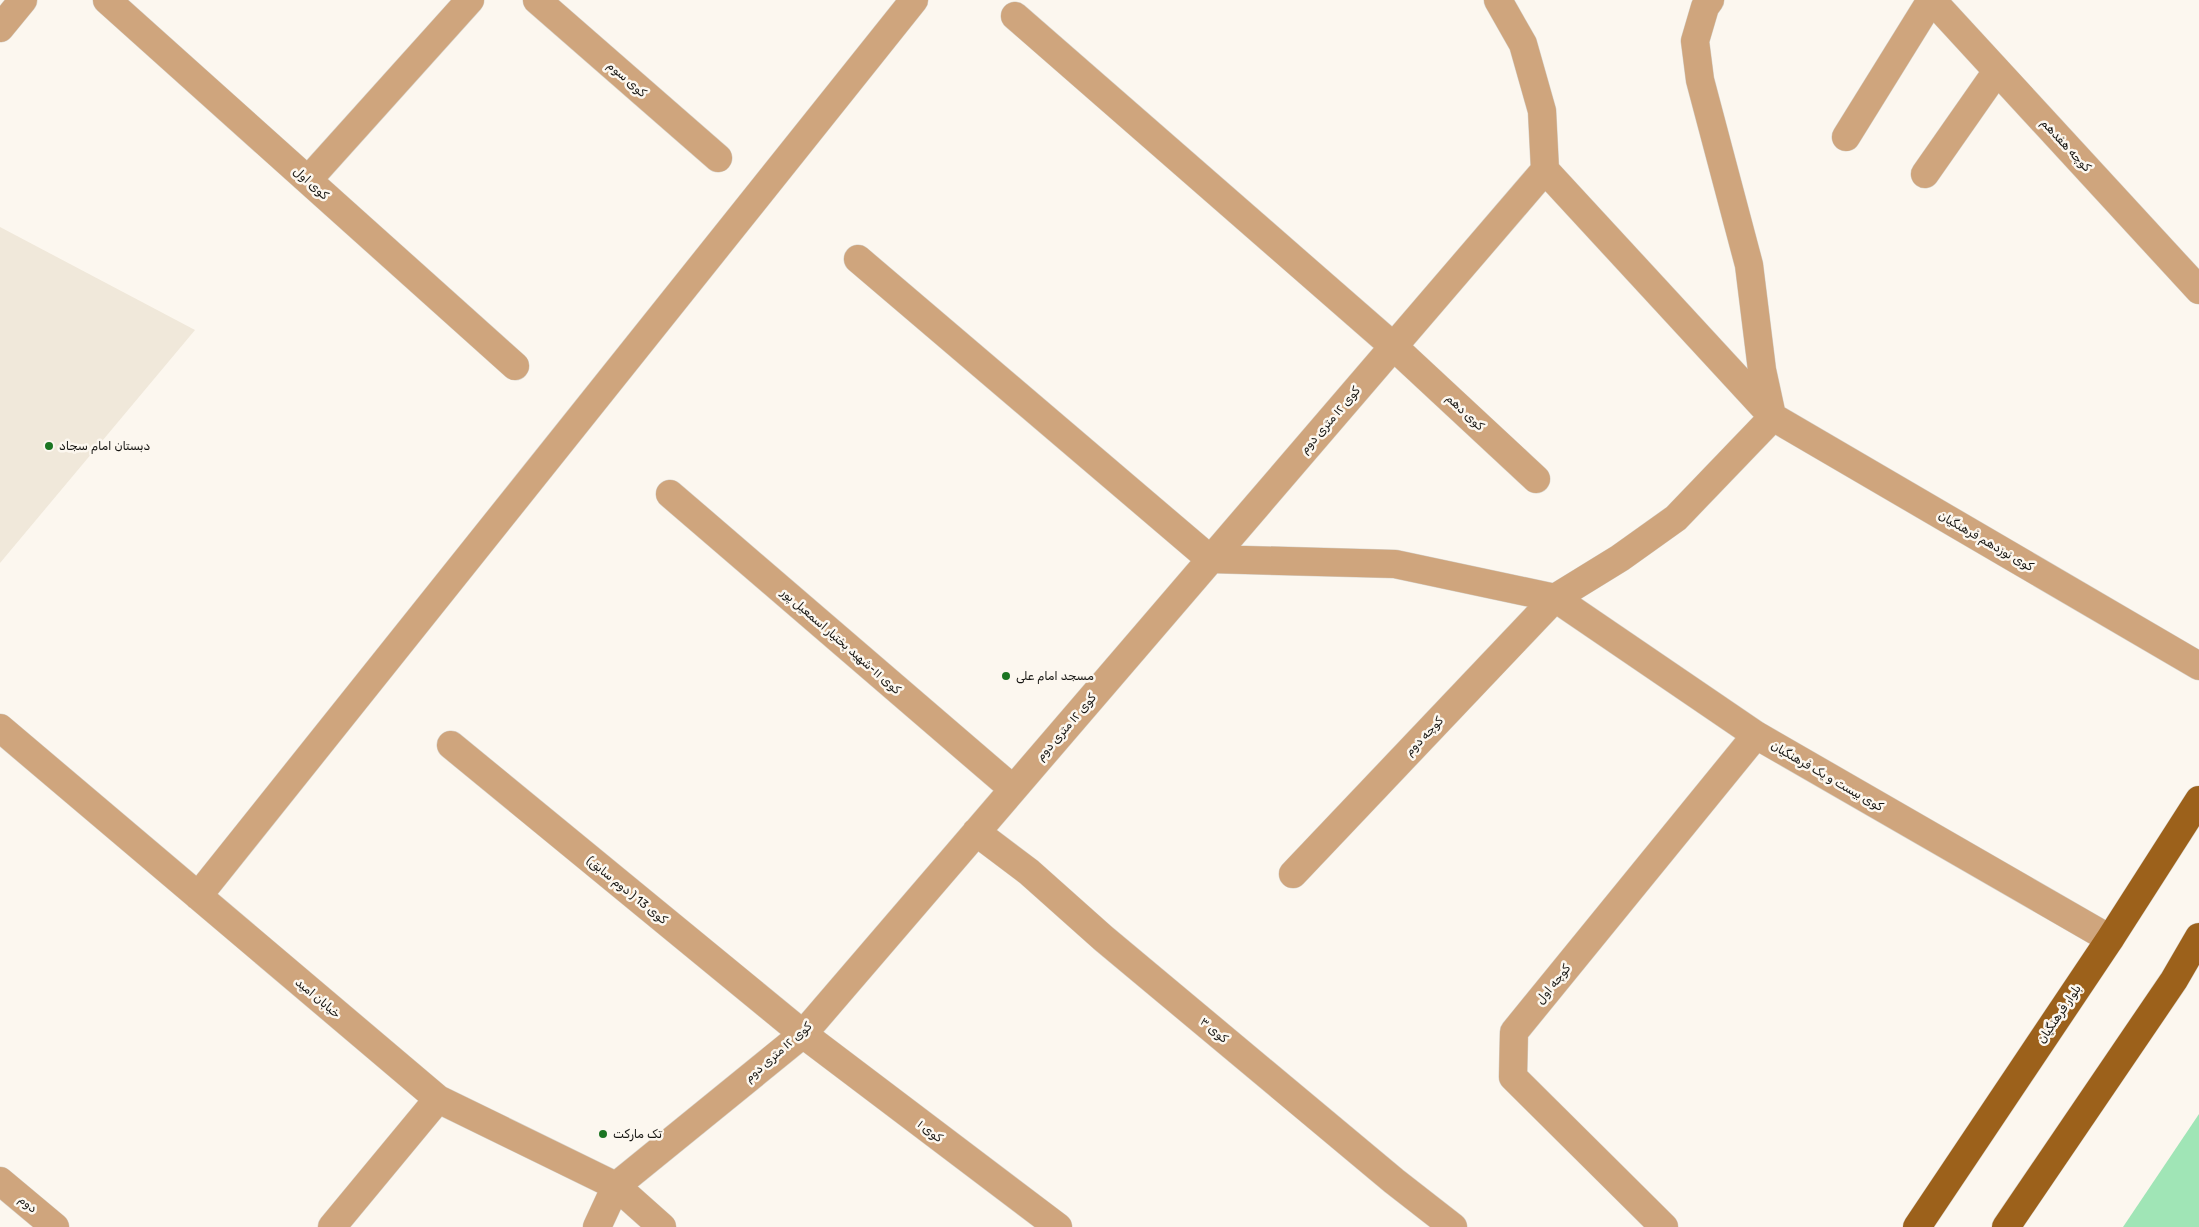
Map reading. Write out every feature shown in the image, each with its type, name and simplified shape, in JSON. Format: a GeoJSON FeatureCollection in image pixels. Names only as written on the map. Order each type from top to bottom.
{"type":"FeatureCollection","features":[{"type":"Feature","properties":{"kind":"main road","name":"بلوار فرهنگیان"},"geometry":{"type":"LineString","coordinates":[[1917,1227],[2110,939],[2199,800]]}},
{"type":"Feature","properties":{"kind":"main road"},"geometry":{"type":"LineString","coordinates":[[2006,1227],[2186,976],[2199,937]]}},
{"type":"Feature","properties":{"kind":"street"},"geometry":{"type":"LineString","coordinates":[[0,28],[23,0]]}},
{"type":"Feature","properties":{"kind":"street","name":"کوی اول"},"geometry":{"type":"LineString","coordinates":[[107,0],[515,366]]}},
{"type":"Feature","properties":{"kind":"street"},"geometry":{"type":"LineString","coordinates":[[308,180],[470,0]]}},
{"type":"Feature","properties":{"kind":"street","name":"کوی سوم"},"geometry":{"type":"LineString","coordinates":[[537,0],[718,158]]}},
{"type":"Feature","properties":{"kind":"street"},"geometry":{"type":"LineString","coordinates":[[198,896],[914,0]]}},
{"type":"Feature","properties":{"kind":"street"},"geometry":{"type":"LineString","coordinates":[[1498,0],[1523,44],[1542,111],[1545,170]]}},
{"type":"Feature","properties":{"kind":"street"},"geometry":{"type":"LineString","coordinates":[[1710,0],[1705,7],[1695,41],[1700,80],[1749,265],[1762,370],[1773,417]]}},
{"type":"Feature","properties":{"kind":"street"},"geometry":{"type":"LineString","coordinates":[[1846,137],[1932,0]]}},
{"type":"Feature","properties":{"kind":"street","name":"کوچه هفدهم"},"geometry":{"type":"LineString","coordinates":[[1932,0],[2199,290]]}},
{"type":"Feature","properties":{"kind":"street","name":"کوی دهم"},"geometry":{"type":"LineString","coordinates":[[1015,16],[1393,346],[1536,479]]}},
{"type":"Feature","properties":{"kind":"street"},"geometry":{"type":"LineString","coordinates":[[1925,174],[1997,71]]}},
{"type":"Feature","properties":{"kind":"street","name":"کوی ۱۲ متری دوم"},"geometry":{"type":"LineString","coordinates":[[616,1186],[802,1034],[1545,170]]}},
{"type":"Feature","properties":{"kind":"street","name":"کوی نوزدهم فرهنگیان"},"geometry":{"type":"LineString","coordinates":[[1545,170],[1773,417],[2199,666]]}},
{"type":"Feature","properties":{"kind":"street"},"geometry":{"type":"LineString","coordinates":[[858,260],[1210,559],[1395,564],[1555,598]]}},
{"type":"Feature","properties":{"kind":"street","name":"کوچه دوم"},"geometry":{"type":"LineString","coordinates":[[1293,874],[1555,598],[1620,558],[1676,518],[1773,417]]}},
{"type":"Feature","properties":{"kind":"street","name":"کوی ۱۱-شهید بختیار اسمعیل پور"},"geometry":{"type":"LineString","coordinates":[[670,494],[1013,789]]}},
{"type":"Feature","properties":{"kind":"street","name":"کوی بیست و یک فرهنگیان"},"geometry":{"type":"LineString","coordinates":[[1555,598],[1756,735],[2110,939]]}},
{"type":"Feature","properties":{"kind":"street","name":"خیابان امید"},"geometry":{"type":"LineString","coordinates":[[1,732],[438,1099],[616,1186],[662,1227]]}},
{"type":"Feature","properties":{"kind":"street","name":"کوچه اول"},"geometry":{"type":"LineString","coordinates":[[1664,1227],[1513,1077],[1514,1032],[1756,735]]}},
{"type":"Feature","properties":{"kind":"street","name":"کوی 13 ( دوم سابق)"},"geometry":{"type":"LineString","coordinates":[[451,745],[802,1034]]}},
{"type":"Feature","properties":{"kind":"street","name":"کوی ۳"},"geometry":{"type":"LineString","coordinates":[[976,832],[1029,872],[1103,938],[1394,1181],[1453,1227]]}},
{"type":"Feature","properties":{"kind":"street","name":"کوی ۱"},"geometry":{"type":"LineString","coordinates":[[802,1034],[1058,1227]]}},
{"type":"Feature","properties":{"kind":"street"},"geometry":{"type":"LineString","coordinates":[[332,1227],[438,1099]]}},
{"type":"Feature","properties":{"kind":"street","name":"دوم"},"geometry":{"type":"LineString","coordinates":[[0,1181],[55,1227]]}},
{"type":"Feature","properties":{"kind":"street"},"geometry":{"type":"LineString","coordinates":[[597,1227],[616,1186]]}},
{"type":"Feature","properties":{"kind":"shaded area","name":"دبستان امام سجاد"},"geometry":{"type":"Polygon","coordinates":[[[0,227],[195,330],[0,563],[0,227]]]}},
{"type":"Feature","properties":{"kind":"green space"},"geometry":{"type":"Polygon","coordinates":[[[2199,1114],[2199,1227],[2123,1227],[2199,1114]]]}},
{"type":"Feature","properties":{"kind":"place","name":"دبستان امام سجاد"},"geometry":{"type":"Point","coordinates":[49,446]}},
{"type":"Feature","properties":{"kind":"place","name":"مسجد امام علی"},"geometry":{"type":"Point","coordinates":[1006,676]}},
{"type":"Feature","properties":{"kind":"place","name":"تک مارکت"},"geometry":{"type":"Point","coordinates":[603,1134]}}]}
